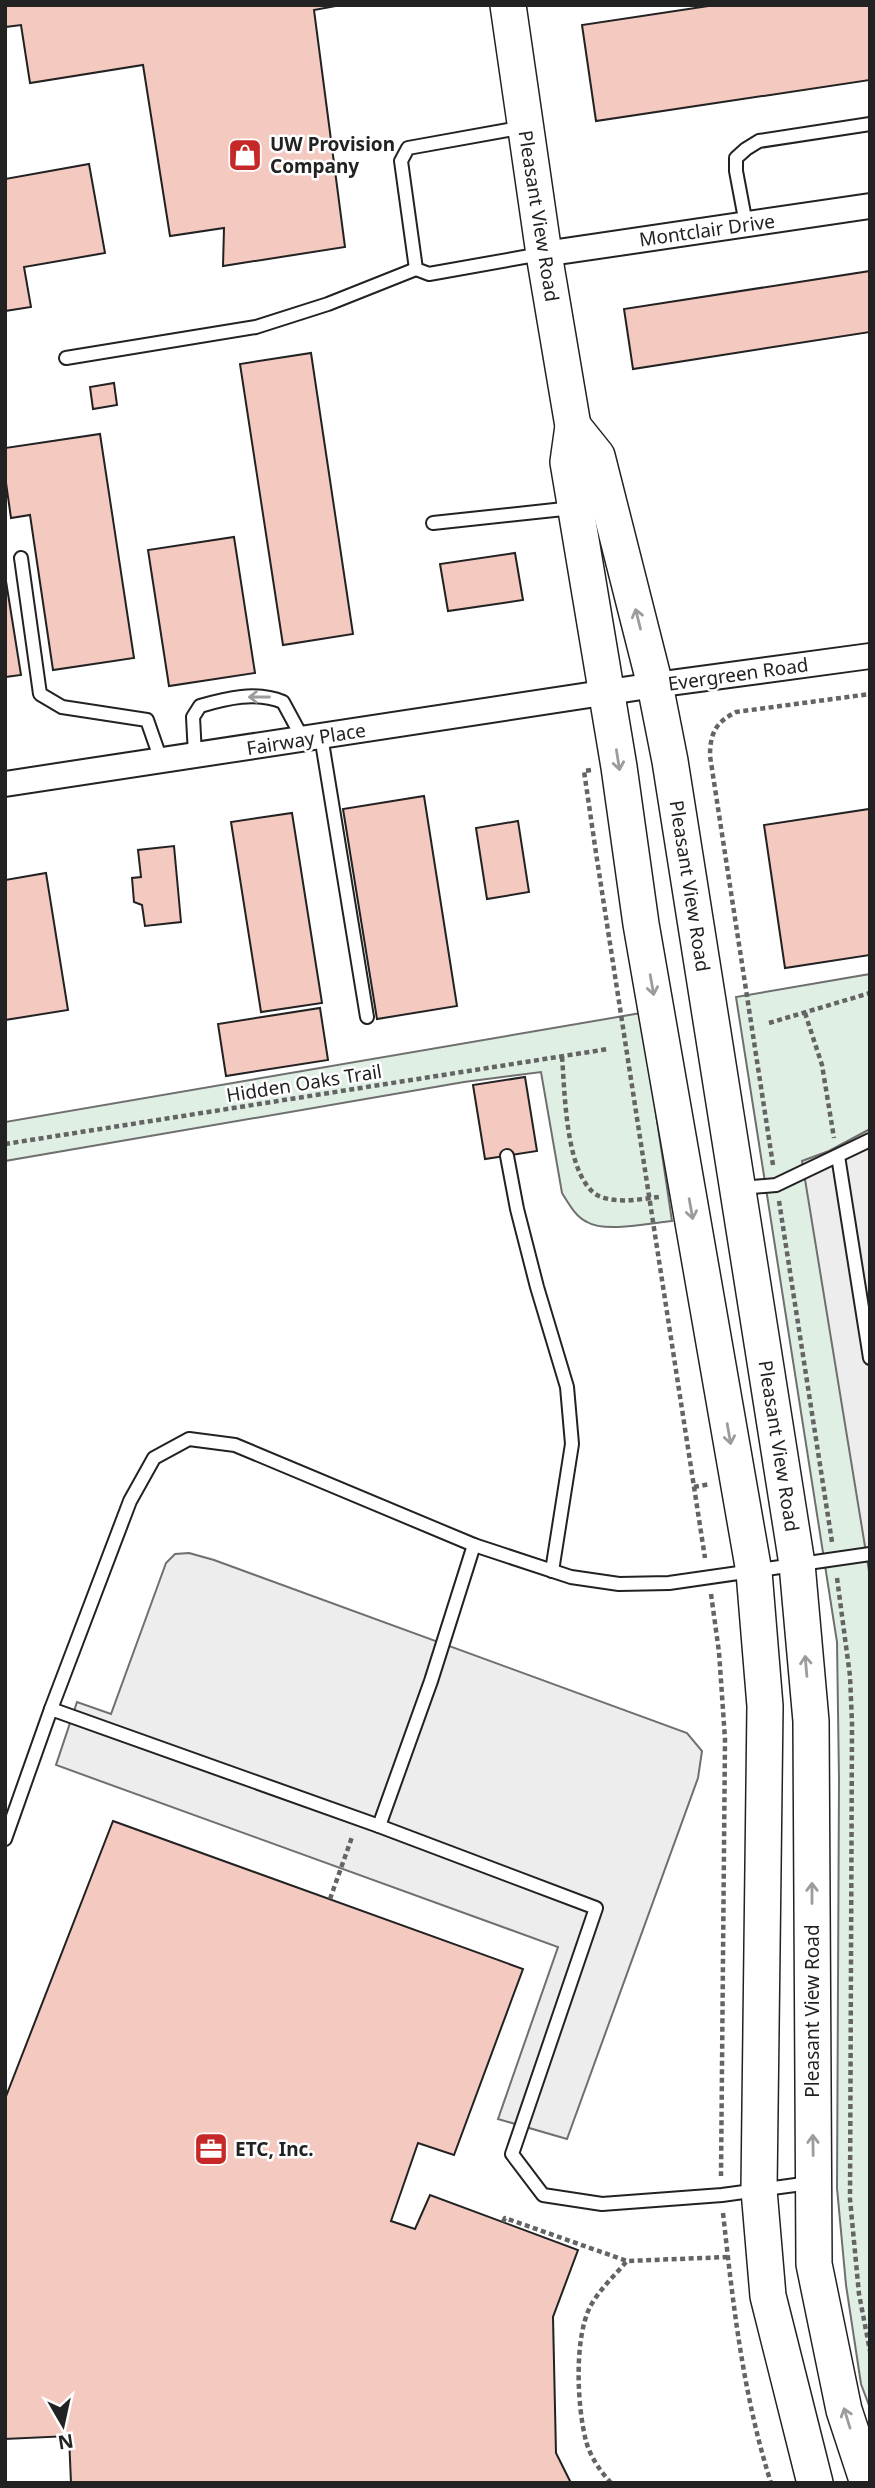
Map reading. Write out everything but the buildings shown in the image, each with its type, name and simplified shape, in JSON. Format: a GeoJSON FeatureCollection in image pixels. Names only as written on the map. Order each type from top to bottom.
{"type":"FeatureCollection","features":[{"type":"Feature","properties":{"kind":"street","name":"Pleasant View Road"},"geometry":{"type":"LineString","coordinates":[[508,5],[544,254],[573,426],[568,462],[607,693],[641,924],[754,1572],[765,1706],[759,2190],[768,2296],[815,2483]]}},
{"type":"Feature","properties":{"kind":"street","name":"Montclair Drive"},"geometry":{"type":"LineString","coordinates":[[544,254],[870,206]]}},
{"type":"Feature","properties":{"kind":"street","name":"Pleasant View Road"},"geometry":{"type":"LineString","coordinates":[[573,426],[597,456],[655,685],[670,761],[797,1564],[811,1721],[814,2264],[844,2410],[868,2483]]}},
{"type":"Feature","properties":{"kind":"street","name":"Evergreen Road"},"geometry":{"type":"LineString","coordinates":[[607,693],[870,656]]}},
{"type":"Feature","properties":{"kind":"street","name":"Fairway Place"},"geometry":{"type":"LineString","coordinates":[[5,784],[607,693]]}},
{"type":"Feature","properties":{"kind":"lane"},"geometry":{"type":"LineString","coordinates":[[747,224],[736,171],[736,159],[746,149],[759,141],[870,124]]}},
{"type":"Feature","properties":{"kind":"lane"},"geometry":{"type":"LineString","coordinates":[[416,269],[401,161],[408,149],[525,127]]}},
{"type":"Feature","properties":{"kind":"lane"},"geometry":{"type":"LineString","coordinates":[[66,358],[256,327],[328,304],[416,269],[429,274],[544,254]]}},
{"type":"Feature","properties":{"kind":"lane"},"geometry":{"type":"LineString","coordinates":[[433,523],[576,508]]}},
{"type":"Feature","properties":{"kind":"lane"},"geometry":{"type":"LineString","coordinates":[[20,558],[40,694],[62,707],[147,720],[161,761]]}},
{"type":"Feature","properties":{"kind":"lane"},"geometry":{"type":"LineString","coordinates":[[195,755],[193,717],[200,706],[222,700],[268,696],[283,702],[312,738],[367,1017]]}},
{"type":"Feature","properties":{"kind":"lane"},"geometry":{"type":"LineString","coordinates":[[738,1188],[776,1185],[870,1140]]}},
{"type":"Feature","properties":{"kind":"lane"},"geometry":{"type":"LineString","coordinates":[[507,1156],[537,1287],[567,1387],[572,1444],[552,1571]]}},
{"type":"Feature","properties":{"kind":"lane"},"geometry":{"type":"LineString","coordinates":[[838,1156],[870,1358]]}},
{"type":"Feature","properties":{"kind":"lane"},"geometry":{"type":"LineString","coordinates":[[5,1839],[130,1501],[154,1458],[189,1439],[235,1445],[474,1545],[571,1577],[619,1584],[669,1583],[870,1554]]}},
{"type":"Feature","properties":{"kind":"lane"},"geometry":{"type":"LineString","coordinates":[[379,1826],[431,1681],[474,1545]]}},
{"type":"Feature","properties":{"kind":"lane"},"geometry":{"type":"LineString","coordinates":[[51,1709],[379,1826],[596,1908],[512,2154],[543,2195],[602,2204],[813,2183]]}},
{"type":"Feature","properties":{"kind":"path"},"geometry":{"type":"LineString","coordinates":[[769,1023],[870,993]]}},
{"type":"Feature","properties":{"kind":"path"},"geometry":{"type":"LineString","coordinates":[[805,1013],[822,1065],[838,1156]]}},
{"type":"Feature","properties":{"kind":"path","name":"Hidden Oaks Trail"},"geometry":{"type":"LineString","coordinates":[[5,1144],[608,1049]]}},
{"type":"Feature","properties":{"kind":"path"},"geometry":{"type":"LineString","coordinates":[[562,1057],[570,1147],[585,1184],[599,1195],[613,1199],[689,1195]]}},
{"type":"Feature","properties":{"kind":"path"},"geometry":{"type":"LineString","coordinates":[[330,1899],[358,1819]]}},
{"type":"Feature","properties":{"kind":"path"},"geometry":{"type":"LineString","coordinates":[[503,2222],[505,2218],[627,2261],[728,2257]]}},
{"type":"Feature","properties":{"kind":"path"},"geometry":{"type":"LineString","coordinates":[[611,2483],[595,2462],[587,2443],[582,2418],[579,2353],[583,2327],[590,2308],[627,2261]]}},
{"type":"Feature","properties":{"kind":"green space"},"geometry":{"type":"Polygon","coordinates":[[[870,974],[870,2408],[861,2384],[846,2285],[837,2188],[837,1642],[736,997],[870,974]]]}},
{"type":"Feature","properties":{"kind":"green space"},"geometry":{"type":"Polygon","coordinates":[[[641,1013],[672,1221],[605,1227],[587,1222],[576,1213],[562,1193],[541,1072],[464,1082],[5,1161],[5,1122],[641,1013]]]}},
{"type":"Feature","properties":{"kind":"shaded area"},"geometry":{"type":"Polygon","coordinates":[[[870,1129],[870,1577],[802,1161],[829,1151],[870,1129]]]}},
{"type":"Feature","properties":{"kind":"shaded area"},"geometry":{"type":"Polygon","coordinates":[[[189,1553],[687,1733],[702,1751],[698,1778],[567,2139],[498,2119],[558,1947],[56,1765],[77,1702],[111,1714],[166,1563],[175,1554],[189,1553]]]}},
{"type":"Feature","properties":{"kind":"place","name":"UW Provision Company"},"geometry":{"type":"Point","coordinates":[245,155]}},
{"type":"Feature","properties":{"kind":"place","name":"ETC, Inc."},"geometry":{"type":"Point","coordinates":[211,2149]}}]}
